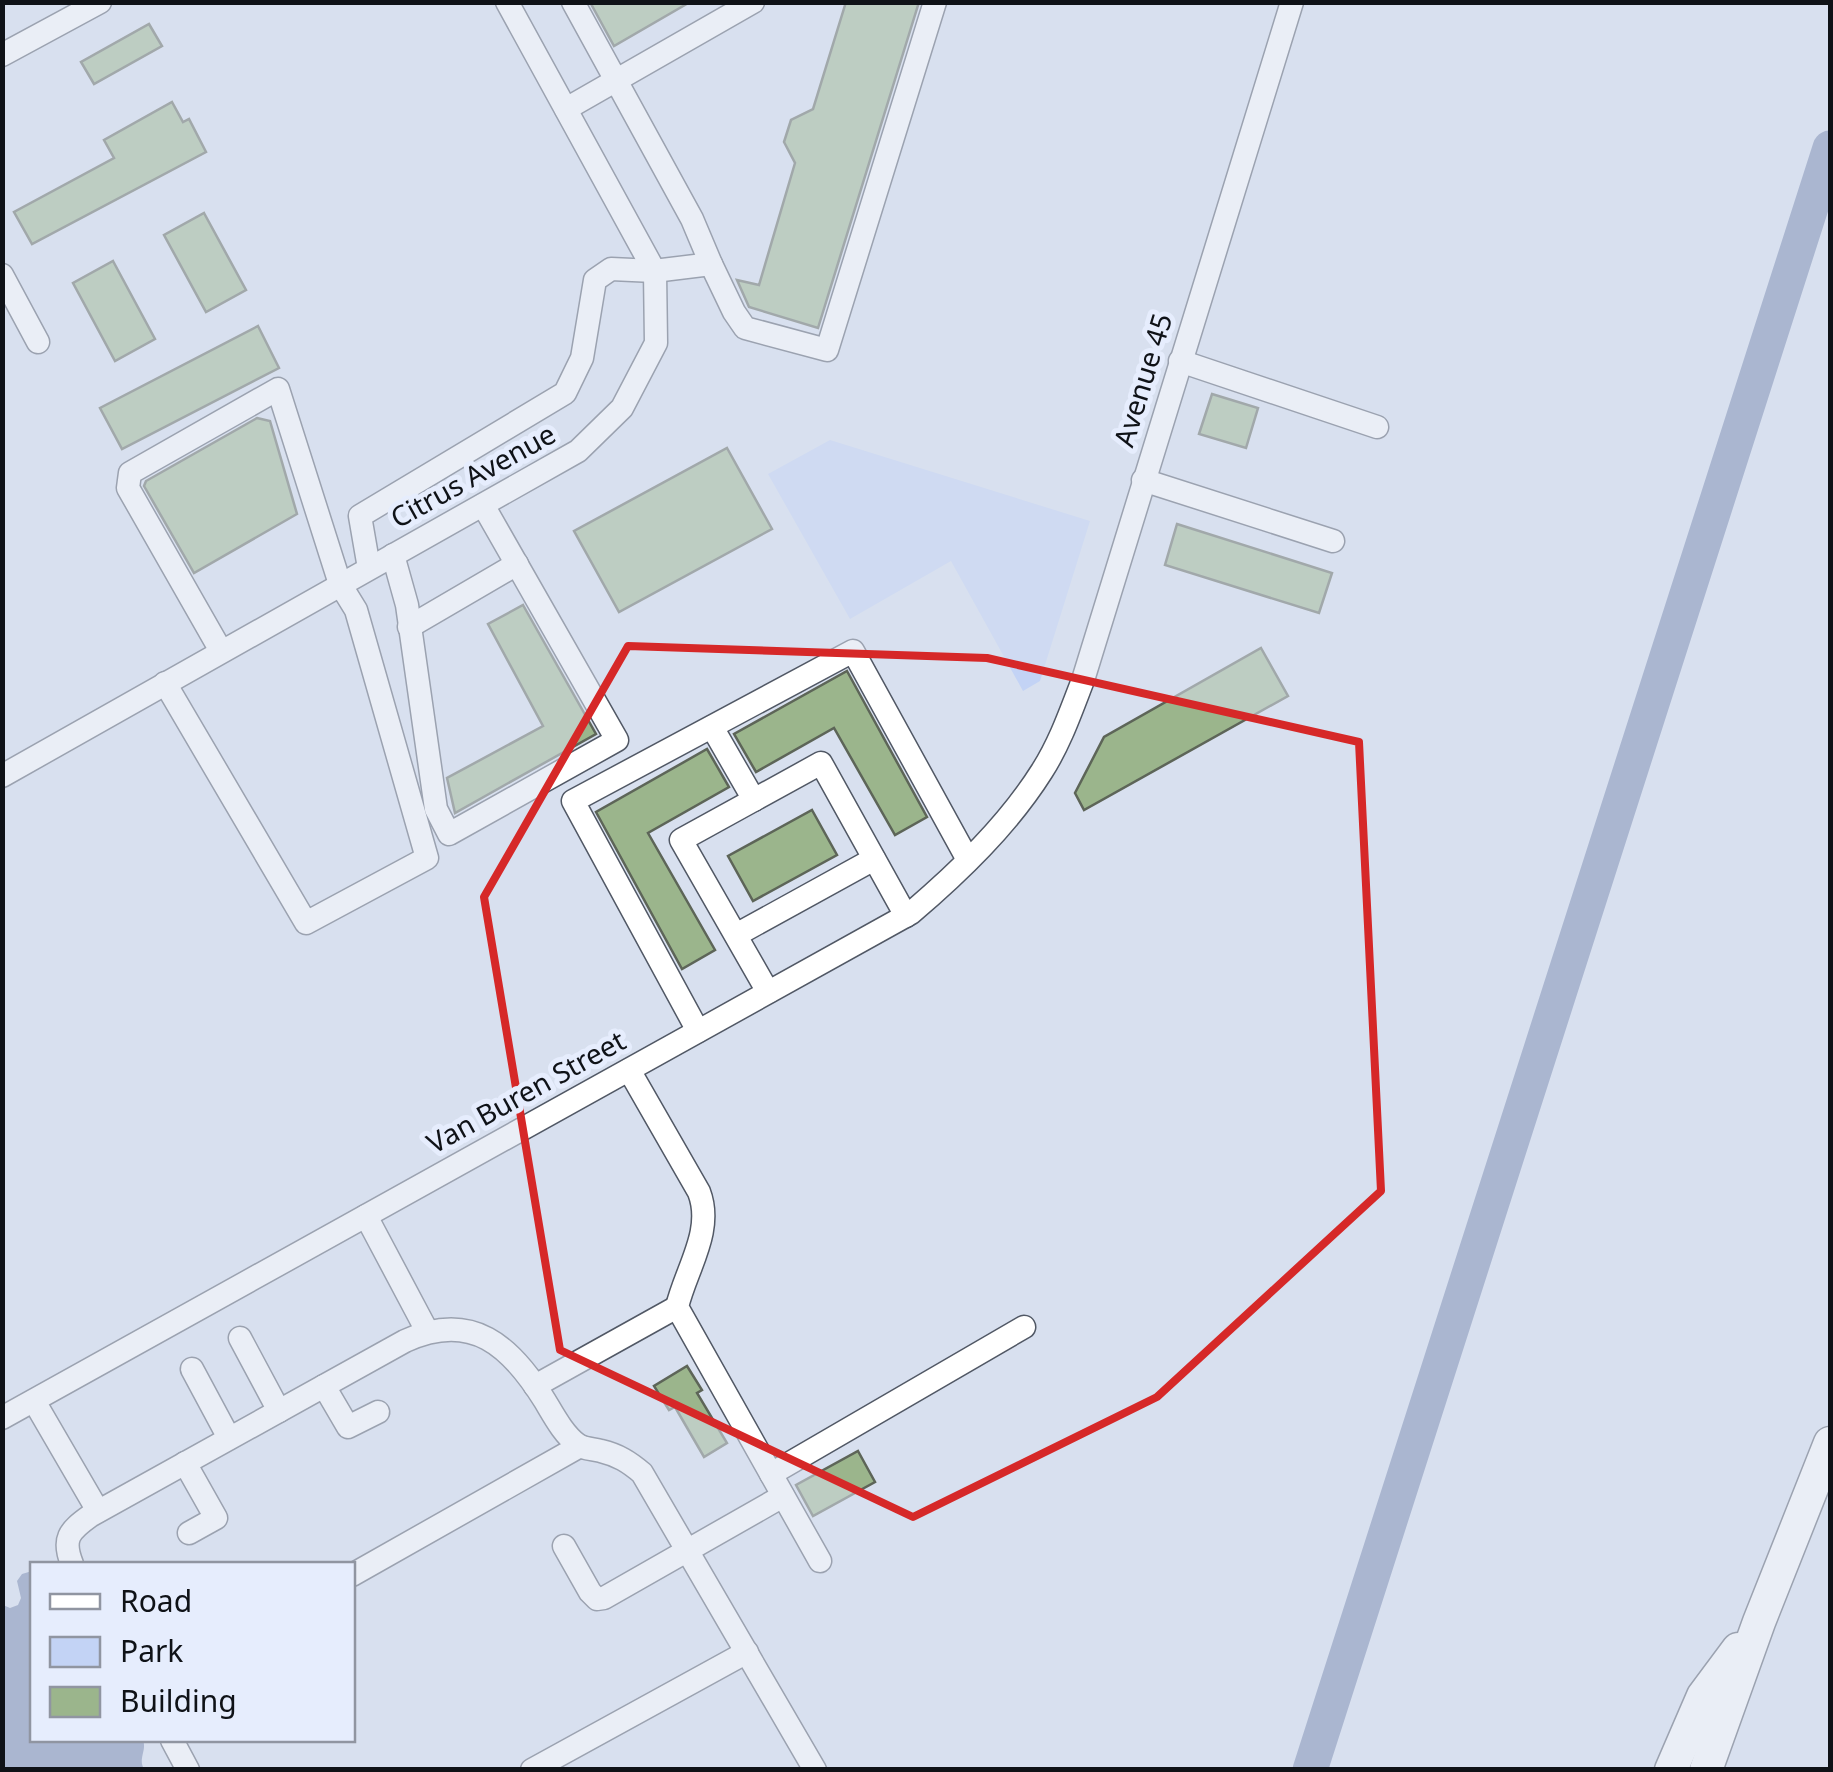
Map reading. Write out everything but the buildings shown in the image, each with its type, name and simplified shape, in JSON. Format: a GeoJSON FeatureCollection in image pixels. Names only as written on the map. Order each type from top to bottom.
{"type":"FeatureCollection","features":[{"type":"Feature","properties":{"kind":"highway"},"geometry":{"type":"LineString","coordinates":[[1706,1770],[1830,1443]]}},
{"type":"Feature","properties":{"kind":"highway"},"geometry":{"type":"LineString","coordinates":[[1671,1770],[1703,1696],[1760,1622]]}},
{"type":"Feature","properties":{"kind":"street"},"geometry":{"type":"LineString","coordinates":[[2,55],[100,2]]}},
{"type":"Feature","properties":{"kind":"street","name":"Citrus Avenue"},"geometry":{"type":"LineString","coordinates":[[2,776],[578,451],[622,408],[656,343],[654,271],[507,2]]}},
{"type":"Feature","properties":{"kind":"street"},"geometry":{"type":"LineString","coordinates":[[573,2],[692,219],[744,328],[827,350],[935,2]]}},
{"type":"Feature","properties":{"kind":"street"},"geometry":{"type":"LineString","coordinates":[[566,109],[752,2]]}},
{"type":"Feature","properties":{"kind":"street","name":"Avenue 45"},"geometry":{"type":"LineString","coordinates":[[1042,772],[1065,728],[1083,680],[1292,2]]}},
{"type":"Feature","properties":{"kind":"street"},"geometry":{"type":"LineString","coordinates":[[369,568],[360,516],[564,393],[582,358],[595,280],[610,269],[654,271],[711,264]]}},
{"type":"Feature","properties":{"kind":"street"},"geometry":{"type":"LineString","coordinates":[[2,275],[38,342]]}},
{"type":"Feature","properties":{"kind":"street"},"geometry":{"type":"LineString","coordinates":[[1180,361],[1377,427]]}},
{"type":"Feature","properties":{"kind":"street"},"geometry":{"type":"LineString","coordinates":[[166,683],[306,923],[428,858],[356,610],[340,584],[278,390],[130,473],[128,488],[221,652]]}},
{"type":"Feature","properties":{"kind":"street"},"geometry":{"type":"LineString","coordinates":[[1143,480],[1333,541]]}},
{"type":"Feature","properties":{"kind":"street"},"geometry":{"type":"LineString","coordinates":[[393,555],[407,605],[436,809],[449,834],[617,740],[483,505]]}},
{"type":"Feature","properties":{"kind":"street"},"geometry":{"type":"LineString","coordinates":[[409,627],[516,564]]}},
{"type":"Feature","properties":{"kind":"street"},"geometry":{"type":"LineString","coordinates":[[698,1031],[573,801],[854,652],[968,860]]}},
{"type":"Feature","properties":{"kind":"street"},"geometry":{"type":"LineString","coordinates":[[712,726],[754,800]]}},
{"type":"Feature","properties":{"kind":"street"},"geometry":{"type":"LineString","coordinates":[[768,992],[681,840],[821,763],[906,916]]}},
{"type":"Feature","properties":{"kind":"street","name":"Van Buren Street"},"geometry":{"type":"LineString","coordinates":[[2,1418],[906,916],[968,860],[1042,772]]}},
{"type":"Feature","properties":{"kind":"street"},"geometry":{"type":"LineString","coordinates":[[736,936],[874,859]]}},
{"type":"Feature","properties":{"kind":"street"},"geometry":{"type":"LineString","coordinates":[[629,1070],[706,1209],[704,1230],[677,1307],[820,1561]]}},
{"type":"Feature","properties":{"kind":"street"},"geometry":{"type":"LineString","coordinates":[[366,1216],[426,1330]]}},
{"type":"Feature","properties":{"kind":"street"},"geometry":{"type":"LineString","coordinates":[[536,1386],[677,1307]]}},
{"type":"Feature","properties":{"kind":"street"},"geometry":{"type":"LineString","coordinates":[[770,1474],[1024,1328]]}},
{"type":"Feature","properties":{"kind":"street"},"geometry":{"type":"LineString","coordinates":[[71,1562],[65,1546],[67,1536],[98,1511],[426,1330],[473,1332],[499,1344],[518,1360],[562,1428],[580,1446],[626,1459],[642,1473],[815,1770]]}},
{"type":"Feature","properties":{"kind":"street"},"geometry":{"type":"LineString","coordinates":[[240,1338],[279,1410]]}},
{"type":"Feature","properties":{"kind":"street"},"geometry":{"type":"LineString","coordinates":[[192,1368],[230,1438]]}},
{"type":"Feature","properties":{"kind":"street"},"geometry":{"type":"LineString","coordinates":[[324,1386],[348,1428],[378,1412]]}},
{"type":"Feature","properties":{"kind":"street"},"geometry":{"type":"LineString","coordinates":[[34,1400],[98,1511]]}},
{"type":"Feature","properties":{"kind":"street"},"geometry":{"type":"LineString","coordinates":[[355,1573],[580,1446]]}},
{"type":"Feature","properties":{"kind":"street"},"geometry":{"type":"LineString","coordinates":[[184,1463],[216,1518],[188,1533]]}},
{"type":"Feature","properties":{"kind":"street"},"geometry":{"type":"LineString","coordinates":[[564,1546],[590,1592],[604,1598],[783,1496]]}},
{"type":"Feature","properties":{"kind":"street"},"geometry":{"type":"LineString","coordinates":[[532,1770],[574,1760],[746,1652]]}},
{"type":"Feature","properties":{"kind":"street"},"geometry":{"type":"LineString","coordinates":[[173,1742],[188,1770]]}},
{"type":"Feature","properties":{"kind":"highlighted area"},"geometry":{"type":"Polygon","coordinates":[[[628,646],[987,658],[1359,742],[1381,1191],[1157,1397],[913,1517],[560,1350],[484,897],[628,646]]]}},
{"type":"Feature","properties":{"kind":"green space"},"geometry":{"type":"Polygon","coordinates":[[[830,440],[1090,521],[1040,681],[1023,691],[951,561],[850,619],[768,474],[830,440]]]}},
{"type":"Feature","properties":{"kind":"shaded area"},"geometry":{"type":"Polygon","coordinates":[[[30,1572],[30,1742],[143,1742],[144,1769],[3,1769],[3,1605],[18,1605],[21,1598],[17,1581],[30,1572]]]}},
{"type":"Feature","properties":{"kind":"waterway"},"geometry":{"type":"LineString","coordinates":[[1310,1770],[1830,148]]}}]}
